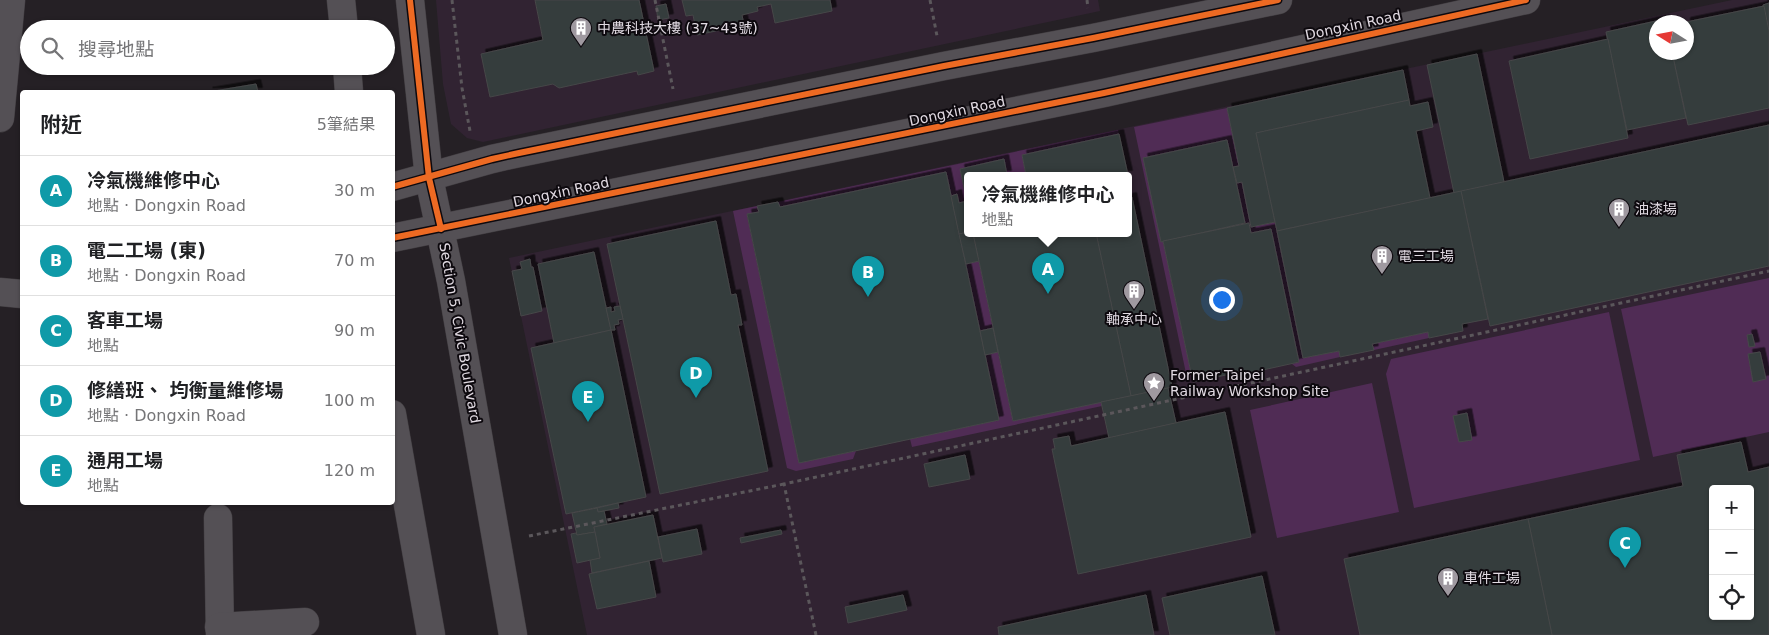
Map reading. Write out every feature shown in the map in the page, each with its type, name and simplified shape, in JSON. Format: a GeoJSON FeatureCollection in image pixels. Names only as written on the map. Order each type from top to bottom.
{"type":"FeatureCollection","features":[{"type":"Feature","properties":{"kind":"street"},"geometry":{"type":"LineString","coordinates":[[0,118],[11,0]]}},
{"type":"Feature","properties":{"kind":"street"},"geometry":{"type":"LineString","coordinates":[[341,0],[343,20]]}},
{"type":"Feature","properties":{"kind":"street","name":"Section 5, Civic Boulevard"},"geometry":{"type":"LineString","coordinates":[[410,0],[429,178],[452,281],[513,635]]}},
{"type":"Feature","properties":{"kind":"street"},"geometry":{"type":"LineString","coordinates":[[395,186],[492,159],[679,119],[1278,0]]}},
{"type":"Feature","properties":{"kind":"street","name":"Dongxin Road"},"geometry":{"type":"LineString","coordinates":[[395,237],[1113,91],[1526,0]]}},
{"type":"Feature","properties":{"kind":"street"},"geometry":{"type":"LineString","coordinates":[[348,75],[349,90]]}},
{"type":"Feature","properties":{"kind":"street"},"geometry":{"type":"LineString","coordinates":[[0,292],[20,294]]}},
{"type":"Feature","properties":{"kind":"street"},"geometry":{"type":"LineString","coordinates":[[395,431],[431,635]]}},
{"type":"Feature","properties":{"kind":"street"},"geometry":{"type":"LineString","coordinates":[[218,518],[220,631],[306,622]]}},
{"type":"Feature","properties":{"kind":"path"},"geometry":{"type":"LineString","coordinates":[[452,0],[462,88],[470,131]]}},
{"type":"Feature","properties":{"kind":"path"},"geometry":{"type":"LineString","coordinates":[[655,0],[679,119]]}},
{"type":"Feature","properties":{"kind":"path"},"geometry":{"type":"LineString","coordinates":[[529,536],[784,484],[1769,271]]}},
{"type":"Feature","properties":{"kind":"path"},"geometry":{"type":"LineString","coordinates":[[784,484],[816,635]]}},
{"type":"Feature","properties":{"kind":"shaded area"},"geometry":{"type":"Polygon","coordinates":[[[436,0],[1098,0],[1100,11],[483,142],[467,138],[451,124],[443,84],[436,0]]]}},
{"type":"Feature","properties":{"kind":"shaded area","name":"Former Taipei Railway Workshop Site"},"geometry":{"type":"Polygon","coordinates":[[[1732,0],[1769,0],[1769,635],[587,635],[509,258],[1649,18],[1649,60],[1694,60],[1694,15],[1661,15],[1732,0]]]}},
{"type":"Feature","properties":{"kind":"shaded area"},"geometry":{"type":"Polygon","coordinates":[[[1227,108],[1239,166],[1233,167],[1227,140],[1144,158],[1193,382],[1187,378],[1134,127],[1227,108]]]}},
{"type":"Feature","properties":{"kind":"shaded area"},"geometry":{"type":"Polygon","coordinates":[[[1118,130],[1119,134],[1022,155],[1025,172],[1006,172],[1003,160],[960,169],[964,187],[964,202],[959,203],[957,194],[951,196],[946,172],[780,207],[778,202],[1118,130]]]}},
{"type":"Feature","properties":{"kind":"shaded area"},"geometry":{"type":"Polygon","coordinates":[[[1242,182],[1251,227],[1275,222],[1303,358],[1339,351],[1340,357],[1296,367],[1292,364],[1299,362],[1271,229],[1251,233],[1249,223],[1245,223],[1237,183],[1242,182]]]}},
{"type":"Feature","properties":{"kind":"shaded area"},"geometry":{"type":"Polygon","coordinates":[[[757,206],[759,212],[747,215],[799,462],[856,451],[853,459],[796,471],[787,468],[733,211],[757,206]]]}},
{"type":"Feature","properties":{"kind":"shaded area"},"geometry":{"type":"Polygon","coordinates":[[[979,261],[993,328],[980,331],[966,264],[979,261]]]}},
{"type":"Feature","properties":{"kind":"shaded area"},"geometry":{"type":"Polygon","coordinates":[[[1769,278],[1769,432],[1653,457],[1621,309],[1769,278]]]}},
{"type":"Feature","properties":{"kind":"shaded area"},"geometry":{"type":"Polygon","coordinates":[[[1609,312],[1640,460],[1414,508],[1386,374],[1391,359],[1609,312]]]}},
{"type":"Feature","properties":{"kind":"shaded area"},"geometry":{"type":"Polygon","coordinates":[[[1428,332],[1429,338],[1374,350],[1372,344],[1428,332]]]}},
{"type":"Feature","properties":{"kind":"shaded area"},"geometry":{"type":"Polygon","coordinates":[[[998,352],[1013,421],[1101,402],[1102,406],[912,447],[910,439],[998,420],[985,355],[998,352]]]}},
{"type":"Feature","properties":{"kind":"shaded area"},"geometry":{"type":"Polygon","coordinates":[[[1372,383],[1399,512],[1277,538],[1250,410],[1372,383]]]}},
{"type":"Feature","properties":{"kind":"building","name":"中農科技大樓 (37~43號)"},"geometry":{"type":"Polygon","coordinates":[[[535,0],[639,0],[654,71],[638,75],[637,71],[559,88],[553,84],[490,97],[481,54],[543,40],[535,0]]]}},
{"type":"Feature","properties":{"kind":"building"},"geometry":{"type":"Polygon","coordinates":[[[682,0],[830,0],[832,11],[775,23],[771,4],[757,7],[758,11],[742,15],[744,25],[697,35],[693,15],[686,16],[682,0]]]}},
{"type":"Feature","properties":{"kind":"building"},"geometry":{"type":"Polygon","coordinates":[[[1769,3],[1769,31],[1763,5],[1769,3]]]}},
{"type":"Feature","properties":{"kind":"building"},"geometry":{"type":"Polygon","coordinates":[[[666,4],[669,18],[658,20],[656,6],[666,4]]]}},
{"type":"Feature","properties":{"kind":"building"},"geometry":{"type":"Polygon","coordinates":[[[1764,6],[1769,31],[1769,108],[1688,125],[1674,60],[1694,60],[1694,20],[1764,6]]]}},
{"type":"Feature","properties":{"kind":"building"},"geometry":{"type":"Polygon","coordinates":[[[1649,23],[1649,60],[1674,60],[1686,118],[1627,130],[1606,32],[1649,23]]]}},
{"type":"Feature","properties":{"kind":"building"},"geometry":{"type":"Polygon","coordinates":[[[1608,39],[1628,138],[1530,159],[1509,61],[1608,39]]]}},
{"type":"Feature","properties":{"kind":"building"},"geometry":{"type":"Polygon","coordinates":[[[1477,54],[1504,182],[1454,193],[1427,65],[1477,54]]]}},
{"type":"Feature","properties":{"kind":"building"},"geometry":{"type":"Polygon","coordinates":[[[1403,70],[1409,100],[1256,133],[1275,222],[1251,227],[1242,182],[1237,183],[1233,167],[1239,166],[1227,108],[1403,70]]]}},
{"type":"Feature","properties":{"kind":"building"},"geometry":{"type":"Polygon","coordinates":[[[256,84],[258,90],[220,90],[256,84]]]}},
{"type":"Feature","properties":{"kind":"building"},"geometry":{"type":"Polygon","coordinates":[[[1409,100],[1410,106],[1428,102],[1433,127],[1416,131],[1430,198],[1277,231],[1256,133],[1409,100]]]}},
{"type":"Feature","properties":{"kind":"building","name":"油漆場"},"geometry":{"type":"Polygon","coordinates":[[[1769,125],[1769,266],[1490,326],[1461,191],[1769,125]]]}},
{"type":"Feature","properties":{"kind":"building"},"geometry":{"type":"Polygon","coordinates":[[[1119,134],[1127,172],[1025,172],[1022,155],[1119,134]]]}},
{"type":"Feature","properties":{"kind":"building"},"geometry":{"type":"Polygon","coordinates":[[[1227,140],[1245,223],[1161,242],[1143,158],[1227,140]]]}},
{"type":"Feature","properties":{"kind":"building"},"geometry":{"type":"Polygon","coordinates":[[[1004,159],[1006,172],[964,172],[964,188],[960,169],[1004,159]]]}},
{"type":"Feature","properties":{"kind":"building"},"geometry":{"type":"Polygon","coordinates":[[[946,172],[999,420],[799,463],[747,214],[759,212],[757,206],[778,202],[780,207],[946,172]]]}},
{"type":"Feature","properties":{"kind":"building","name":"電三工場"},"geometry":{"type":"Polygon","coordinates":[[[1461,191],[1488,319],[1462,324],[1463,331],[1429,338],[1428,332],[1372,344],[1374,350],[1340,357],[1339,351],[1303,358],[1277,231],[1461,191]]]}},
{"type":"Feature","properties":{"kind":"building"},"geometry":{"type":"Polygon","coordinates":[[[957,194],[959,203],[964,202],[964,233],[959,234],[951,196],[957,194]]]}},
{"type":"Feature","properties":{"kind":"building","name":"軸承中心"},"geometry":{"type":"Polygon","coordinates":[[[1132,197],[1172,387],[1131,396],[1097,237],[1132,237],[1132,197]]]}},
{"type":"Feature","properties":{"kind":"building"},"geometry":{"type":"Polygon","coordinates":[[[716,221],[731,295],[736,294],[742,325],[738,325],[768,471],[660,494],[607,244],[716,221]]]}},
{"type":"Feature","properties":{"kind":"building"},"geometry":{"type":"Polygon","coordinates":[[[1249,223],[1251,233],[1271,229],[1299,362],[1240,375],[1240,372],[1193,382],[1163,241],[1249,223]]]}},
{"type":"Feature","properties":{"kind":"building"},"geometry":{"type":"Polygon","coordinates":[[[964,233],[964,237],[974,237],[979,261],[966,264],[959,234],[964,233]]]}},
{"type":"Feature","properties":{"kind":"building"},"geometry":{"type":"Polygon","coordinates":[[[974,237],[1097,237],[1131,396],[1013,421],[974,237]]]}},
{"type":"Feature","properties":{"kind":"building"},"geometry":{"type":"Polygon","coordinates":[[[594,252],[611,330],[554,343],[538,264],[594,252]]]}},
{"type":"Feature","properties":{"kind":"building"},"geometry":{"type":"Polygon","coordinates":[[[530,259],[542,311],[521,316],[512,271],[522,269],[520,262],[530,259]]]}},
{"type":"Feature","properties":{"kind":"building"},"geometry":{"type":"Polygon","coordinates":[[[620,306],[623,319],[618,320],[619,324],[614,325],[615,330],[611,330],[606,308],[611,307],[611,312],[615,311],[614,307],[620,306]]]}},
{"type":"Feature","properties":{"kind":"building"},"geometry":{"type":"Polygon","coordinates":[[[993,328],[998,352],[985,355],[980,331],[993,328]]]}},
{"type":"Feature","properties":{"kind":"building"},"geometry":{"type":"Polygon","coordinates":[[[611,330],[646,497],[566,514],[531,348],[611,330]]]}},
{"type":"Feature","properties":{"kind":"building"},"geometry":{"type":"Polygon","coordinates":[[[1752,334],[1755,346],[1749,347],[1747,335],[1752,334]]]}},
{"type":"Feature","properties":{"kind":"building"},"geometry":{"type":"Polygon","coordinates":[[[1760,352],[1766,379],[1753,382],[1748,354],[1760,352]]]}},
{"type":"Feature","properties":{"kind":"building"},"geometry":{"type":"Polygon","coordinates":[[[1168,388],[1176,423],[1109,438],[1101,402],[1168,388]]]}},
{"type":"Feature","properties":{"kind":"building"},"geometry":{"type":"Polygon","coordinates":[[[1225,412],[1251,537],[1078,574],[1052,449],[1055,449],[1053,439],[1069,436],[1071,446],[1225,412]]]}},
{"type":"Feature","properties":{"kind":"building"},"geometry":{"type":"Polygon","coordinates":[[[1467,413],[1472,440],[1459,442],[1453,416],[1467,413]]]}},
{"type":"Feature","properties":{"kind":"building"},"geometry":{"type":"Polygon","coordinates":[[[1741,442],[1748,472],[1769,467],[1769,635],[1552,635],[1528,519],[1683,486],[1677,455],[1741,442]]]}},
{"type":"Feature","properties":{"kind":"building"},"geometry":{"type":"Polygon","coordinates":[[[965,455],[970,479],[929,487],[924,464],[965,455]]]}},
{"type":"Feature","properties":{"kind":"building"},"geometry":{"type":"Polygon","coordinates":[[[618,503],[619,508],[598,512],[597,508],[618,503]]]}},
{"type":"Feature","properties":{"kind":"building"},"geometry":{"type":"Polygon","coordinates":[[[597,508],[598,512],[604,511],[607,524],[594,527],[595,532],[577,535],[572,513],[597,508]]]}},
{"type":"Feature","properties":{"kind":"building"},"geometry":{"type":"Polygon","coordinates":[[[653,515],[662,558],[592,573],[590,560],[600,558],[594,527],[653,515]]]}},
{"type":"Feature","properties":{"kind":"building","name":"車件工場"},"geometry":{"type":"Polygon","coordinates":[[[1528,519],[1552,635],[1360,635],[1344,559],[1528,519]]]}},
{"type":"Feature","properties":{"kind":"building"},"geometry":{"type":"Polygon","coordinates":[[[697,529],[702,554],[663,562],[658,537],[697,529]]]}},
{"type":"Feature","properties":{"kind":"building"},"geometry":{"type":"Polygon","coordinates":[[[781,530],[782,534],[741,543],[740,538],[781,530]]]}},
{"type":"Feature","properties":{"kind":"building"},"geometry":{"type":"Polygon","coordinates":[[[595,532],[600,558],[577,563],[571,534],[595,532]]]}},
{"type":"Feature","properties":{"kind":"building"},"geometry":{"type":"Polygon","coordinates":[[[649,561],[656,597],[597,609],[589,574],[649,561]]]}},
{"type":"Feature","properties":{"kind":"building"},"geometry":{"type":"Polygon","coordinates":[[[1262,576],[1275,635],[1170,635],[1162,598],[1262,576]]]}},
{"type":"Feature","properties":{"kind":"building"},"geometry":{"type":"Polygon","coordinates":[[[903,595],[907,610],[848,623],[845,607],[903,595]]]}},
{"type":"Feature","properties":{"kind":"building"},"geometry":{"type":"Polygon","coordinates":[[[1146,595],[1154,635],[999,635],[998,627],[1146,595]]]}},
{"type":"Feature","properties":{"kind":"cycle path"},"geometry":{"type":"LineString","coordinates":[[410,0],[429,178],[441,229]]}},
{"type":"Feature","properties":{"kind":"cycle path"},"geometry":{"type":"LineString","coordinates":[[395,186],[519,153],[1278,0]]}},
{"type":"Feature","properties":{"kind":"cycle path"},"geometry":{"type":"LineString","coordinates":[[395,237],[1104,93],[1526,0]]}},
{"type":"Feature","properties":{"kind":"place","name":"中農科技大樓 (37~43號)"},"geometry":{"type":"Point","coordinates":[581,47]}},
{"type":"Feature","properties":{"kind":"place","name":"油漆場"},"geometry":{"type":"Point","coordinates":[1619,228]}},
{"type":"Feature","properties":{"kind":"place","name":"電三工場"},"geometry":{"type":"Point","coordinates":[1382,275]}},
{"type":"Feature","properties":{"kind":"place","name":"冷氣機維修中心"},"geometry":{"type":"Point","coordinates":[1048,294]}},
{"type":"Feature","properties":{"kind":"place","name":"電二工場 (東)"},"geometry":{"type":"Point","coordinates":[868,297]}},
{"type":"Feature","properties":{"kind":"place","name":"軸承中心"},"geometry":{"type":"Point","coordinates":[1134,310]}},
{"type":"Feature","properties":{"kind":"place","name":"修繕班、 均衡量維修場"},"geometry":{"type":"Point","coordinates":[696,398]}},
{"type":"Feature","properties":{"kind":"place","name":"Former Taipei Railway Workshop Site"},"geometry":{"type":"Point","coordinates":[1154,402]}},
{"type":"Feature","properties":{"kind":"place","name":"通用工場"},"geometry":{"type":"Point","coordinates":[588,422]}},
{"type":"Feature","properties":{"kind":"place","name":"客車工場"},"geometry":{"type":"Point","coordinates":[1625,568]}},
{"type":"Feature","properties":{"kind":"place","name":"車件工場"},"geometry":{"type":"Point","coordinates":[1448,597]}}]}
